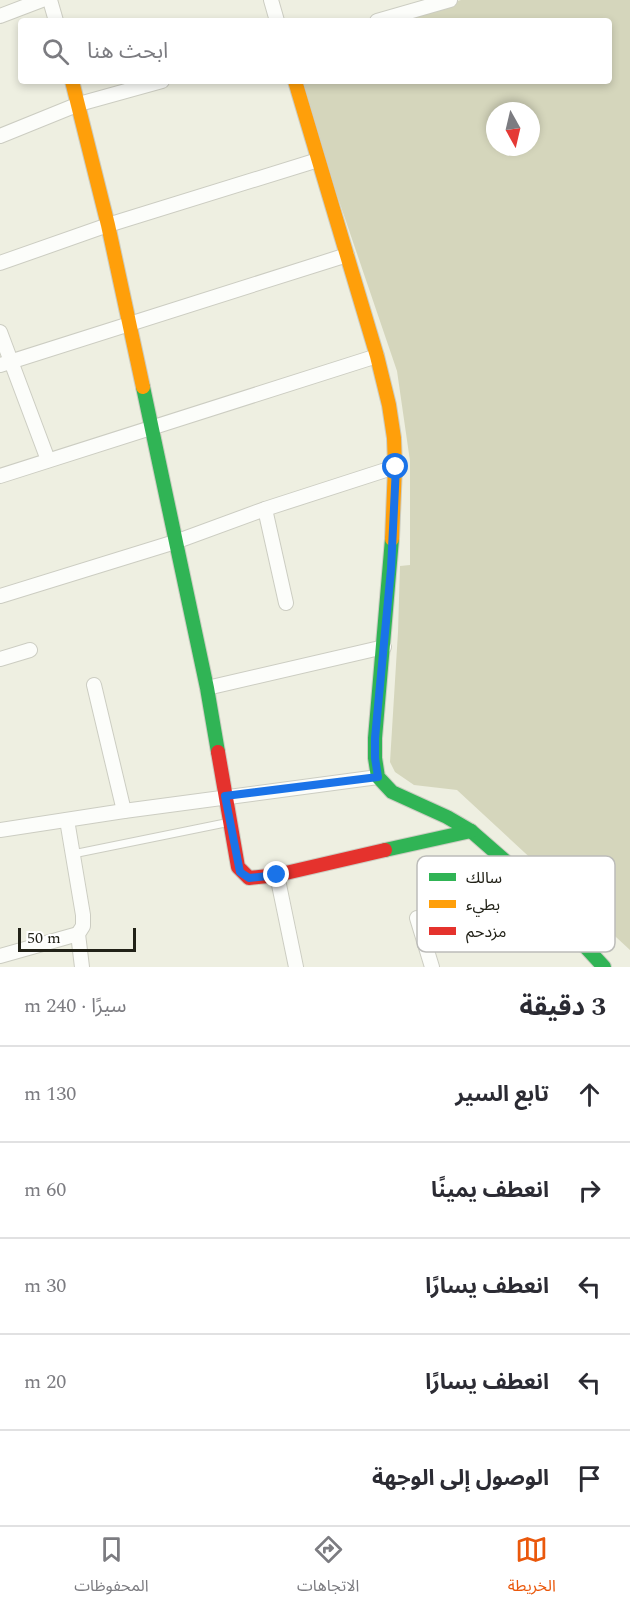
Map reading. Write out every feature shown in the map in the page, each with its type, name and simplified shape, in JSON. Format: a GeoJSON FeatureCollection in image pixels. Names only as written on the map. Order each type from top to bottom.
{"type":"FeatureCollection","features":[{"type":"Feature","properties":{"kind":"street"},"geometry":{"type":"LineString","coordinates":[[0,16],[42,0]]}},
{"type":"Feature","properties":{"kind":"street"},"geometry":{"type":"LineString","coordinates":[[50,0],[55,18]]}},
{"type":"Feature","properties":{"kind":"street"},"geometry":{"type":"LineString","coordinates":[[271,0],[276,18]]}},
{"type":"Feature","properties":{"kind":"street"},"geometry":{"type":"LineString","coordinates":[[387,18],[450,0]]}},
{"type":"Feature","properties":{"kind":"street"},"geometry":{"type":"LineString","coordinates":[[73,84],[108,225],[207,688],[240,872],[249,878],[277,875],[471,831]]}},
{"type":"Feature","properties":{"kind":"street"},"geometry":{"type":"LineString","coordinates":[[0,136],[79,104],[151,84]]}},
{"type":"Feature","properties":{"kind":"street"},"geometry":{"type":"LineString","coordinates":[[296,84],[377,356],[389,405],[394,438],[396,467],[391,569],[375,738],[378,777],[392,792],[447,817],[471,831],[500,856]]}},
{"type":"Feature","properties":{"kind":"street"},"geometry":{"type":"LineString","coordinates":[[0,263],[108,225],[318,160]]}},
{"type":"Feature","properties":{"kind":"street"},"geometry":{"type":"LineString","coordinates":[[5,363],[347,255]]}},
{"type":"Feature","properties":{"kind":"street"},"geometry":{"type":"LineString","coordinates":[[0,332],[5,363],[48,460]]}},
{"type":"Feature","properties":{"kind":"street"},"geometry":{"type":"LineString","coordinates":[[0,476],[377,356]]}},
{"type":"Feature","properties":{"kind":"street"},"geometry":{"type":"LineString","coordinates":[[0,596],[175,542],[265,509],[396,467]]}},
{"type":"Feature","properties":{"kind":"street"},"geometry":{"type":"LineString","coordinates":[[265,509],[286,603]]}},
{"type":"Feature","properties":{"kind":"street"},"geometry":{"type":"LineString","coordinates":[[207,688],[384,647]]}},
{"type":"Feature","properties":{"kind":"street"},"geometry":{"type":"LineString","coordinates":[[0,660],[30,650]]}},
{"type":"Feature","properties":{"kind":"street"},"geometry":{"type":"LineString","coordinates":[[94,685],[124,811]]}},
{"type":"Feature","properties":{"kind":"street"},"geometry":{"type":"LineString","coordinates":[[0,830],[225,796],[378,777]]}},
{"type":"Feature","properties":{"kind":"street"},"geometry":{"type":"LineString","coordinates":[[67,820],[83,915],[83,926],[78,934],[81,967]]}},
{"type":"Feature","properties":{"kind":"street"},"geometry":{"type":"LineString","coordinates":[[277,875],[296,967]]}},
{"type":"Feature","properties":{"kind":"street"},"geometry":{"type":"LineString","coordinates":[[0,956],[78,934]]}},
{"type":"Feature","properties":{"kind":"street"},"geometry":{"type":"LineString","coordinates":[[427,952],[432,967]]}},
{"type":"Feature","properties":{"kind":"street"},"geometry":{"type":"LineString","coordinates":[[590,952],[604,967]]}},
{"type":"Feature","properties":{"kind":"lane"},"geometry":{"type":"LineString","coordinates":[[73,854],[230,822]]}},
{"type":"Feature","properties":{"kind":"green space"},"geometry":{"type":"Polygon","coordinates":[[[461,0],[630,0],[630,950],[615,936],[615,856],[528,856],[457,790],[414,785],[395,772],[390,762],[400,566],[410,565],[410,461],[397,371],[337,195],[304,84],[612,84],[612,18],[403,18],[461,0]]]}},
{"type":"Feature","properties":{"kind":"traffic: fast"},"geometry":{"type":"LineString","coordinates":[[143,387],[207,688],[218,752]]}},
{"type":"Feature","properties":{"kind":"traffic: fast"},"geometry":{"type":"LineString","coordinates":[[392,539],[375,738],[378,777],[392,792],[447,817],[471,831],[500,856]]}},
{"type":"Feature","properties":{"kind":"traffic: fast"},"geometry":{"type":"LineString","coordinates":[[385,850],[471,831]]}},
{"type":"Feature","properties":{"kind":"traffic: fast"},"geometry":{"type":"LineString","coordinates":[[590,952],[604,967]]}},
{"type":"Feature","properties":{"kind":"traffic: slow"},"geometry":{"type":"LineString","coordinates":[[73,84],[108,225],[143,387]]}},
{"type":"Feature","properties":{"kind":"traffic: slow"},"geometry":{"type":"LineString","coordinates":[[296,84],[377,356],[389,405],[395,467],[392,539]]}},
{"type":"Feature","properties":{"kind":"traffic: jam"},"geometry":{"type":"LineString","coordinates":[[218,752],[238,867],[249,878],[277,875],[385,850]]}},
{"type":"Feature","properties":{"kind":"route"},"geometry":{"type":"LineString","coordinates":[[277,875],[249,878],[240,872],[225,796],[378,777],[375,738],[391,569],[396,467]]}}]}
